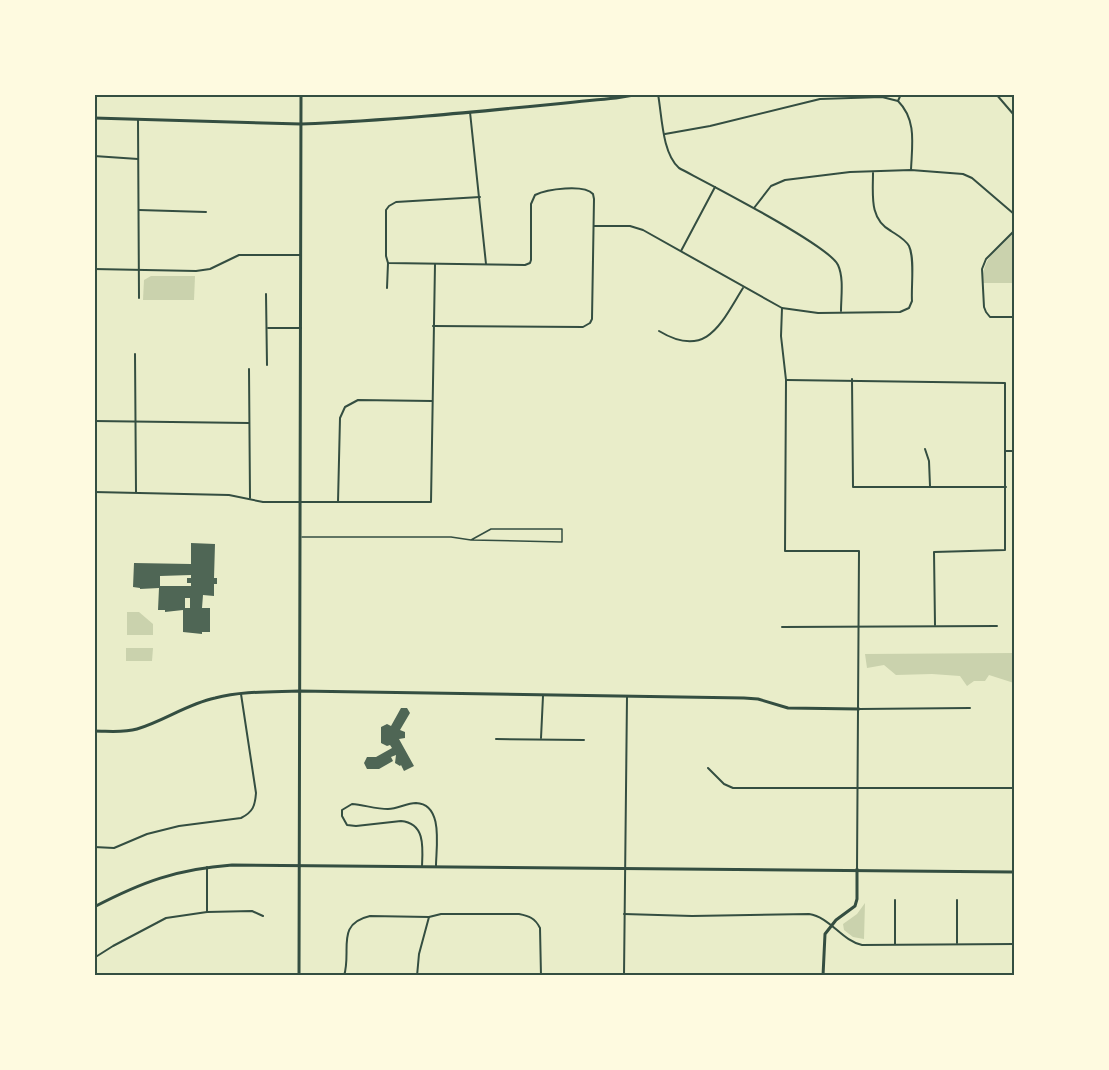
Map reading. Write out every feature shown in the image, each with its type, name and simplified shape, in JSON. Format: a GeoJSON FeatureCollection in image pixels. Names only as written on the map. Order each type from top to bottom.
{"type":"FeatureCollection","features":[{"type":"Feature","properties":{"kind":"street"},"geometry":{"type":"LineString","coordinates":[[299,975],[301,94]]}},
{"type":"Feature","properties":{"kind":"street"},"geometry":{"type":"LineString","coordinates":[[94,118],[301,124],[470,112],[616,99],[640,94]]}},
{"type":"Feature","properties":{"kind":"street"},"geometry":{"type":"LineString","coordinates":[[658,94],[669,156],[673,163],[827,252],[836,261],[840,273],[841,311]]}},
{"type":"Feature","properties":{"kind":"street"},"geometry":{"type":"LineString","coordinates":[[898,101],[901,94]]}},
{"type":"Feature","properties":{"kind":"street"},"geometry":{"type":"LineString","coordinates":[[996,94],[1014,115]]}},
{"type":"Feature","properties":{"kind":"street"},"geometry":{"type":"LineString","coordinates":[[665,134],[820,99],[882,97],[898,101],[905,108],[912,126],[911,170]]}},
{"type":"Feature","properties":{"kind":"street"},"geometry":{"type":"LineString","coordinates":[[470,112],[486,264]]}},
{"type":"Feature","properties":{"kind":"street"},"geometry":{"type":"LineString","coordinates":[[138,120],[139,298]]}},
{"type":"Feature","properties":{"kind":"street"},"geometry":{"type":"LineString","coordinates":[[94,156],[138,159]]}},
{"type":"Feature","properties":{"kind":"street"},"geometry":{"type":"LineString","coordinates":[[754,208],[767,190],[776,183],[807,176],[911,170],[963,174],[972,178],[1014,214]]}},
{"type":"Feature","properties":{"kind":"street"},"geometry":{"type":"LineString","coordinates":[[593,226],[636,227],[782,308],[818,313],[900,312],[909,308],[912,302],[911,255],[909,246],[903,239],[878,222],[873,204],[873,173]]}},
{"type":"Feature","properties":{"kind":"street"},"geometry":{"type":"LineString","coordinates":[[681,251],[715,187]]}},
{"type":"Feature","properties":{"kind":"street"},"geometry":{"type":"LineString","coordinates":[[388,263],[525,265],[530,263],[532,254],[531,204],[535,195],[541,192],[579,188],[591,190],[593,194],[593,315],[587,326],[433,326]]}},
{"type":"Feature","properties":{"kind":"street"},"geometry":{"type":"LineString","coordinates":[[387,288],[386,210],[391,205],[396,202],[480,197]]}},
{"type":"Feature","properties":{"kind":"street"},"geometry":{"type":"LineString","coordinates":[[139,210],[206,212]]}},
{"type":"Feature","properties":{"kind":"street"},"geometry":{"type":"LineString","coordinates":[[1014,231],[986,260],[981,277],[986,312],[990,316],[1014,317]]}},
{"type":"Feature","properties":{"kind":"street"},"geometry":{"type":"LineString","coordinates":[[94,269],[196,271],[210,269],[239,255],[301,255]]}},
{"type":"Feature","properties":{"kind":"street"},"geometry":{"type":"LineString","coordinates":[[94,492],[229,495],[263,502],[431,502],[435,264]]}},
{"type":"Feature","properties":{"kind":"street"},"geometry":{"type":"LineString","coordinates":[[659,330],[679,341],[687,342],[704,338],[716,330],[743,288]]}},
{"type":"Feature","properties":{"kind":"street"},"geometry":{"type":"LineString","coordinates":[[266,294],[267,365]]}},
{"type":"Feature","properties":{"kind":"street"},"geometry":{"type":"LineString","coordinates":[[782,308],[781,336],[786,380],[785,550],[859,551],[857,903],[851,911],[830,926],[824,939],[823,975]]}},
{"type":"Feature","properties":{"kind":"street"},"geometry":{"type":"LineString","coordinates":[[267,328],[301,328]]}},
{"type":"Feature","properties":{"kind":"street"},"geometry":{"type":"LineString","coordinates":[[135,354],[136,492]]}},
{"type":"Feature","properties":{"kind":"street"},"geometry":{"type":"LineString","coordinates":[[249,369],[249,498]]}},
{"type":"Feature","properties":{"kind":"street"},"geometry":{"type":"LineString","coordinates":[[852,379],[853,487],[1006,487]]}},
{"type":"Feature","properties":{"kind":"street"},"geometry":{"type":"LineString","coordinates":[[786,380],[1005,382],[1005,550],[934,552],[935,626]]}},
{"type":"Feature","properties":{"kind":"street"},"geometry":{"type":"LineString","coordinates":[[338,502],[340,418],[345,407],[358,400],[433,401]]}},
{"type":"Feature","properties":{"kind":"street"},"geometry":{"type":"LineString","coordinates":[[94,421],[249,423]]}},
{"type":"Feature","properties":{"kind":"street"},"geometry":{"type":"LineString","coordinates":[[925,449],[929,461],[930,486]]}},
{"type":"Feature","properties":{"kind":"street"},"geometry":{"type":"LineString","coordinates":[[1006,451],[1014,451]]}},
{"type":"Feature","properties":{"kind":"street"},"geometry":{"type":"LineString","coordinates":[[782,627],[997,626]]}},
{"type":"Feature","properties":{"kind":"street"},"geometry":{"type":"LineString","coordinates":[[94,731],[124,732],[137,729],[196,703],[215,698],[241,694],[299,691],[753,698],[788,708],[970,708]]}},
{"type":"Feature","properties":{"kind":"street"},"geometry":{"type":"LineString","coordinates":[[94,847],[114,848],[147,834],[179,826],[241,818],[249,814],[255,805],[256,793],[241,694]]}},
{"type":"Feature","properties":{"kind":"street"},"geometry":{"type":"LineString","coordinates":[[541,740],[543,696]]}},
{"type":"Feature","properties":{"kind":"street"},"geometry":{"type":"LineString","coordinates":[[624,975],[627,697]]}},
{"type":"Feature","properties":{"kind":"street"},"geometry":{"type":"LineString","coordinates":[[496,739],[584,741]]}},
{"type":"Feature","properties":{"kind":"street"},"geometry":{"type":"LineString","coordinates":[[708,768],[724,784],[733,788],[1014,788]]}},
{"type":"Feature","properties":{"kind":"street"},"geometry":{"type":"LineString","coordinates":[[422,866],[423,842],[416,827],[401,821],[347,825],[342,816],[342,810],[352,804],[386,809],[409,804],[423,804],[430,809],[436,820],[436,867]]}},
{"type":"Feature","properties":{"kind":"street"},"geometry":{"type":"LineString","coordinates":[[94,907],[134,886],[160,877],[207,867],[232,865],[1014,872]]}},
{"type":"Feature","properties":{"kind":"street"},"geometry":{"type":"LineString","coordinates":[[207,867],[207,912]]}},
{"type":"Feature","properties":{"kind":"street"},"geometry":{"type":"LineString","coordinates":[[895,900],[895,944]]}},
{"type":"Feature","properties":{"kind":"street"},"geometry":{"type":"LineString","coordinates":[[957,900],[957,944]]}},
{"type":"Feature","properties":{"kind":"street"},"geometry":{"type":"LineString","coordinates":[[94,958],[166,918],[207,912],[252,911],[263,916]]}},
{"type":"Feature","properties":{"kind":"street"},"geometry":{"type":"LineString","coordinates":[[344,975],[347,932],[357,921],[370,916],[429,917],[441,914],[531,916],[537,921],[541,934],[542,975]]}},
{"type":"Feature","properties":{"kind":"street"},"geometry":{"type":"LineString","coordinates":[[624,914],[692,916],[809,914],[821,918],[854,943],[1014,944]]}},
{"type":"Feature","properties":{"kind":"street"},"geometry":{"type":"LineString","coordinates":[[417,975],[419,954],[429,917]]}},
{"type":"Feature","properties":{"kind":"lane"},"geometry":{"type":"LineString","coordinates":[[300,537],[451,537],[471,540],[562,542],[562,529],[491,529],[471,540]]}},
{"type":"Feature","properties":{"kind":"green space"},"geometry":{"type":"Polygon","coordinates":[[[1014,231],[1014,283],[982,283],[988,260],[1014,231]]]}},
{"type":"Feature","properties":{"kind":"green space"},"geometry":{"type":"Polygon","coordinates":[[[151,276],[195,276],[194,300],[143,300],[144,280],[151,276]]]}},
{"type":"Feature","properties":{"kind":"green space"},"geometry":{"type":"Polygon","coordinates":[[[127,612],[139,612],[153,624],[153,635],[127,635],[127,612]]]}},
{"type":"Feature","properties":{"kind":"green space"},"geometry":{"type":"Polygon","coordinates":[[[126,648],[153,648],[152,661],[126,661],[126,648]]]}},
{"type":"Feature","properties":{"kind":"green space"},"geometry":{"type":"Polygon","coordinates":[[[1014,653],[1014,683],[989,675],[985,681],[974,681],[967,686],[960,676],[896,675],[884,665],[867,668],[865,654],[1014,653]]]}},
{"type":"Feature","properties":{"kind":"green space"},"geometry":{"type":"Polygon","coordinates":[[[865,903],[864,939],[853,937],[844,930],[843,924],[857,914],[865,903]]]}},
{"type":"Feature","properties":{"kind":"building"},"geometry":{"type":"Polygon","coordinates":[[[191,543],[215,544],[214,578],[217,578],[217,584],[214,584],[214,596],[203,595],[202,608],[210,608],[210,632],[202,632],[202,634],[183,632],[183,610],[165,612],[165,610],[158,610],[159,588],[133,587],[134,563],[191,564],[191,543]],[[191,575],[160,576],[160,586],[191,586],[191,583],[187,583],[187,578],[191,578],[191,575]],[[185,598],[185,608],[190,608],[190,598],[185,598]]]}},
{"type":"Feature","properties":{"kind":"building"},"geometry":{"type":"Polygon","coordinates":[[[401,708],[407,708],[410,713],[400,730],[405,732],[405,738],[399,739],[414,766],[404,771],[401,765],[395,763],[396,755],[391,757],[393,761],[379,769],[367,769],[364,763],[367,757],[376,757],[392,748],[390,745],[381,743],[381,727],[387,724],[391,726],[401,708]]]}}]}
